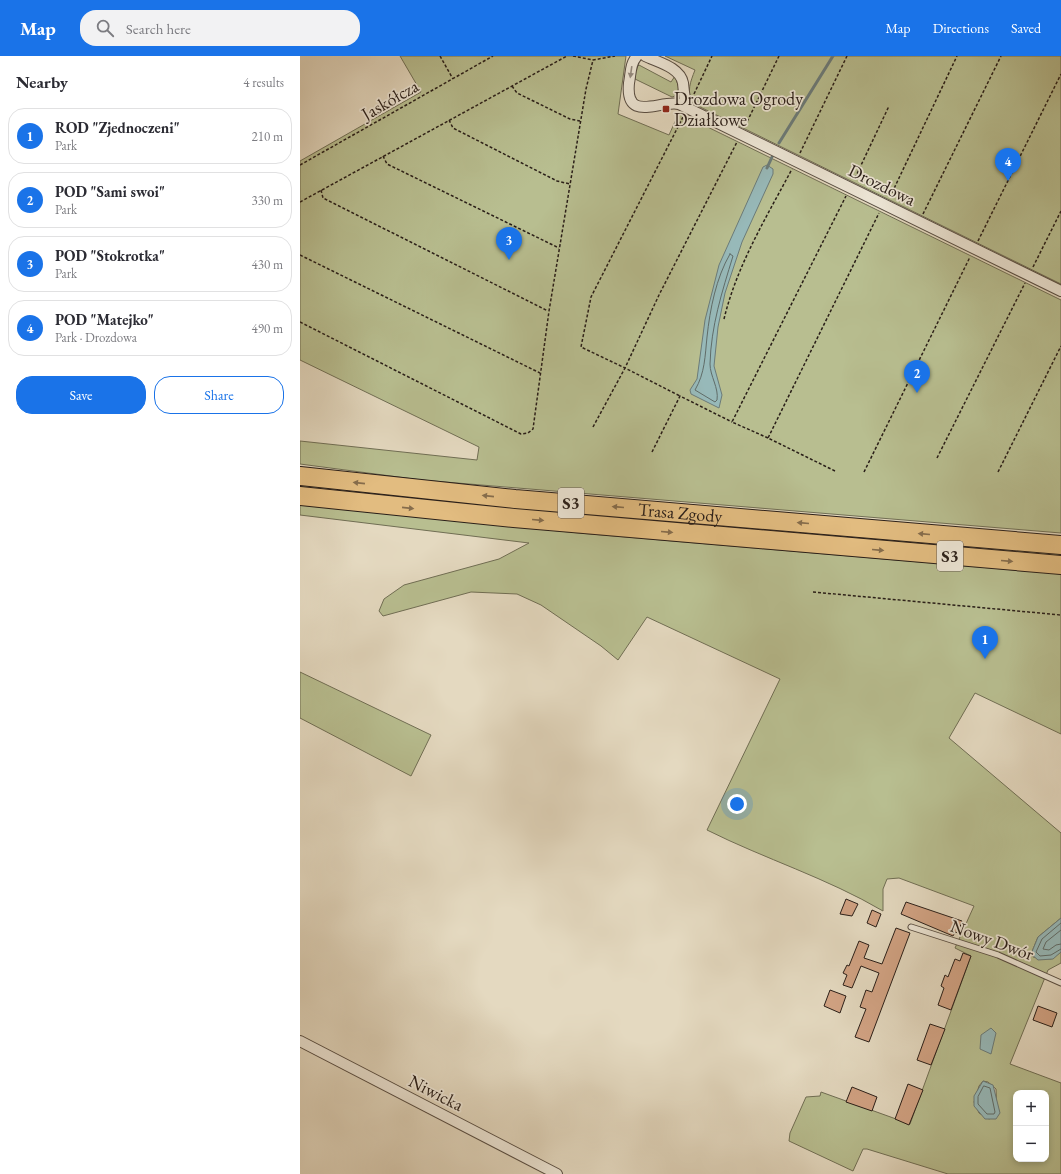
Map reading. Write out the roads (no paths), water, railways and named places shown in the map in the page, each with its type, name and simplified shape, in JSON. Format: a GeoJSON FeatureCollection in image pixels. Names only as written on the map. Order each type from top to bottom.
{"type":"FeatureCollection","features":[{"type":"Feature","properties":{"kind":"highway","name":"Trasa Zgody"},"geometry":{"type":"LineString","coordinates":[[300,476],[515,499],[1061,545]]}},
{"type":"Feature","properties":{"kind":"highway","name":"Trasa Zgody"},"geometry":{"type":"LineString","coordinates":[[300,496],[476,515],[1061,565]]}},
{"type":"Feature","properties":{"kind":"street","name":"Drozdowa"},"geometry":{"type":"LineString","coordinates":[[637,56],[631,66],[629,90],[632,102],[645,108],[672,103],[688,108],[1061,291]]}},
{"type":"Feature","properties":{"kind":"street"},"geometry":{"type":"LineString","coordinates":[[645,56],[677,71],[681,76],[684,96],[688,108]]}},
{"type":"Feature","properties":{"kind":"street","name":"Niwicka"},"geometry":{"type":"LineString","coordinates":[[300,1041],[557,1174]]}},
{"type":"Feature","properties":{"kind":"lane","name":"Nowy Dwór"},"geometry":{"type":"LineString","coordinates":[[911,927],[998,955],[1061,983]]}},
{"type":"Feature","properties":{"kind":"water"},"geometry":{"type":"Polygon","coordinates":[[[767,165],[773,169],[773,174],[742,242],[725,293],[718,327],[714,366],[722,395],[719,408],[691,394],[690,390],[697,379],[705,320],[719,265],[763,167],[767,165]]]}},
{"type":"Feature","properties":{"kind":"water"},"geometry":{"type":"Polygon","coordinates":[[[1061,918],[1061,952],[1053,959],[1038,960],[1031,954],[1038,937],[1061,918]]]}},
{"type":"Feature","properties":{"kind":"water"},"geometry":{"type":"Polygon","coordinates":[[[991,1028],[996,1033],[991,1054],[980,1049],[981,1035],[991,1028]]]}},
{"type":"Feature","properties":{"kind":"water"},"geometry":{"type":"Polygon","coordinates":[[[983,1081],[993,1085],[1000,1113],[996,1119],[985,1119],[974,1106],[974,1096],[983,1081]]]}},
{"type":"Feature","properties":{"kind":"waterway"},"geometry":{"type":"LineString","coordinates":[[779,143],[833,56]]}},
{"type":"Feature","properties":{"kind":"waterway"},"geometry":{"type":"LineString","coordinates":[[767,168],[772,157]]}},
{"type":"Feature","properties":{"kind":"place","name":"Drozdowa Ogrody Działkowe"},"geometry":{"type":"Point","coordinates":[666,109]}},
{"type":"Feature","properties":{"kind":"place","name":"POD \"Matejko\""},"geometry":{"type":"Point","coordinates":[1008,181]}},
{"type":"Feature","properties":{"kind":"place","name":"POD \"Stokrotka\""},"geometry":{"type":"Point","coordinates":[509,260]}},
{"type":"Feature","properties":{"kind":"place","name":"POD \"Sami swoi\""},"geometry":{"type":"Point","coordinates":[917,393]}},
{"type":"Feature","properties":{"kind":"place","name":"ROD \"Zjednoczeni\""},"geometry":{"type":"Point","coordinates":[985,659]}}]}
